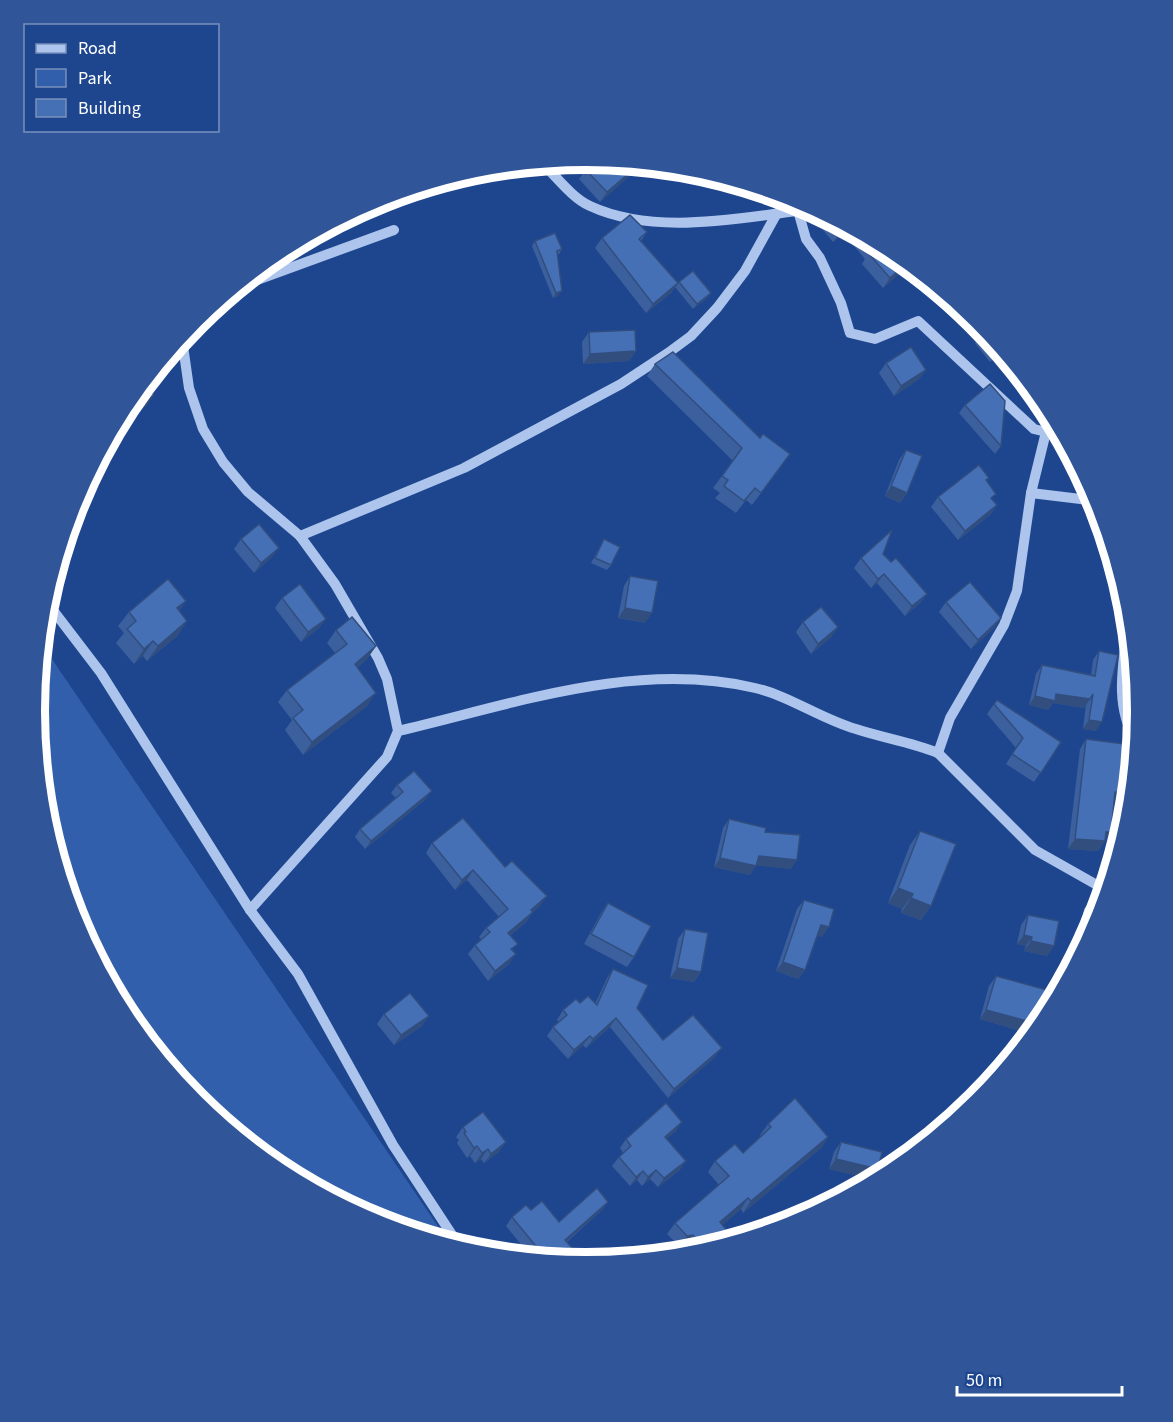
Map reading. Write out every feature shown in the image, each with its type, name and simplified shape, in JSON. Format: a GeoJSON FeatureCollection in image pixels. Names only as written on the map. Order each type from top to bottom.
{"type":"FeatureCollection","features":[{"type":"Feature","properties":{"kind":"street"},"geometry":{"type":"LineString","coordinates":[[550,171],[580,200],[591,207],[630,217],[703,223],[777,213],[788,209]]}},
{"type":"Feature","properties":{"kind":"street"},"geometry":{"type":"LineString","coordinates":[[300,536],[464,468],[621,384],[668,353],[691,336],[717,308],[745,271],[777,213]]}},
{"type":"Feature","properties":{"kind":"street"},"geometry":{"type":"LineString","coordinates":[[798,213],[806,239],[820,258],[841,303],[850,333],[875,339],[918,321],[1034,429],[1046,432]]}},
{"type":"Feature","properties":{"kind":"street"},"geometry":{"type":"LineString","coordinates":[[260,279],[394,230]]}},
{"type":"Feature","properties":{"kind":"street"},"geometry":{"type":"LineString","coordinates":[[183,349],[189,388],[202,429],[248,492],[300,536],[335,584],[378,658],[387,679],[398,731],[387,757],[250,910]]}},
{"type":"Feature","properties":{"kind":"street"},"geometry":{"type":"LineString","coordinates":[[938,753],[950,718],[1004,625],[1017,591],[1031,493],[1046,432],[1049,430]]}},
{"type":"Feature","properties":{"kind":"street"},"geometry":{"type":"LineString","coordinates":[[1031,493],[1085,500]]}},
{"type":"Feature","properties":{"kind":"street"},"geometry":{"type":"LineString","coordinates":[[54,612],[101,673],[250,910],[298,974],[393,1146],[452,1235]]}},
{"type":"Feature","properties":{"kind":"street"},"geometry":{"type":"LineString","coordinates":[[1125,659],[1122,694],[1125,722],[1128,726]]}},
{"type":"Feature","properties":{"kind":"street"},"geometry":{"type":"LineString","coordinates":[[398,731],[595,685],[698,679],[756,688],[854,729],[919,745],[938,753],[1035,850],[1100,883]]}},
{"type":"Feature","properties":{"kind":"green space"},"geometry":{"type":"Polygon","coordinates":[[[48,654],[442,1233],[412,1224],[347,1197],[316,1180],[257,1141],[229,1118],[179,1068],[136,1012],[118,982],[86,918],[63,851],[55,817],[46,746],[45,711],[48,654]]]}},
{"type":"Feature","properties":{"kind":"building"},"geometry":{"type":"Polygon","coordinates":[[[586,170],[631,172],[607,192],[586,170]]]}},
{"type":"Feature","properties":{"kind":"building"},"geometry":{"type":"Polygon","coordinates":[[[630,215],[647,232],[639,239],[678,283],[653,304],[602,238],[630,215]]]}},
{"type":"Feature","properties":{"kind":"building"},"geometry":{"type":"Polygon","coordinates":[[[555,233],[562,249],[557,251],[562,291],[556,293],[535,241],[555,233]]]}},
{"type":"Feature","properties":{"kind":"building"},"geometry":{"type":"Polygon","coordinates":[[[872,251],[899,270],[890,278],[869,254],[872,251]]]}},
{"type":"Feature","properties":{"kind":"building"},"geometry":{"type":"Polygon","coordinates":[[[693,271],[711,293],[697,304],[679,282],[693,271]]]}},
{"type":"Feature","properties":{"kind":"building"},"geometry":{"type":"Polygon","coordinates":[[[635,330],[636,351],[590,354],[589,332],[635,330]]]}},
{"type":"Feature","properties":{"kind":"building"},"geometry":{"type":"Polygon","coordinates":[[[911,347],[926,370],[901,386],[886,363],[911,347]]]}},
{"type":"Feature","properties":{"kind":"building"},"geometry":{"type":"Polygon","coordinates":[[[673,352],[760,438],[763,434],[790,454],[761,493],[755,488],[744,501],[724,486],[728,480],[722,476],[742,448],[655,364],[673,352]]]}},
{"type":"Feature","properties":{"kind":"building"},"geometry":{"type":"Polygon","coordinates":[[[990,384],[1005,401],[1001,446],[965,405],[990,384]]]}},
{"type":"Feature","properties":{"kind":"building"},"geometry":{"type":"Polygon","coordinates":[[[150,391],[154,395],[139,406],[150,391]]]}},
{"type":"Feature","properties":{"kind":"building"},"geometry":{"type":"Polygon","coordinates":[[[906,450],[922,456],[907,493],[891,486],[906,450]]]}},
{"type":"Feature","properties":{"kind":"building"},"geometry":{"type":"Polygon","coordinates":[[[979,465],[989,478],[986,480],[996,494],[991,498],[997,505],[965,531],[938,497],[979,465]]]}},
{"type":"Feature","properties":{"kind":"building"},"geometry":{"type":"Polygon","coordinates":[[[259,524],[279,548],[261,563],[241,539],[259,524]]]}},
{"type":"Feature","properties":{"kind":"building"},"geometry":{"type":"Polygon","coordinates":[[[892,530],[883,554],[891,562],[896,558],[927,594],[912,606],[884,574],[878,579],[861,558],[892,530]]]}},
{"type":"Feature","properties":{"kind":"building"},"geometry":{"type":"Polygon","coordinates":[[[604,539],[620,547],[611,565],[595,558],[604,539]]]}},
{"type":"Feature","properties":{"kind":"building"},"geometry":{"type":"Polygon","coordinates":[[[630,576],[658,581],[652,613],[625,608],[630,576]]]}},
{"type":"Feature","properties":{"kind":"building"},"geometry":{"type":"Polygon","coordinates":[[[168,579],[186,601],[177,608],[187,621],[158,646],[153,641],[144,649],[127,629],[136,621],[129,612],[168,579]]]}},
{"type":"Feature","properties":{"kind":"building"},"geometry":{"type":"Polygon","coordinates":[[[970,582],[1001,618],[978,640],[946,602],[970,582]]]}},
{"type":"Feature","properties":{"kind":"building"},"geometry":{"type":"Polygon","coordinates":[[[300,584],[326,619],[308,632],[282,598],[300,584]]]}},
{"type":"Feature","properties":{"kind":"building"},"geometry":{"type":"Polygon","coordinates":[[[821,607],[838,627],[818,644],[803,622],[821,607]]]}},
{"type":"Feature","properties":{"kind":"building"},"geometry":{"type":"Polygon","coordinates":[[[352,617],[376,646],[355,664],[376,693],[312,742],[293,718],[303,710],[287,690],[347,644],[336,630],[352,617]]]}},
{"type":"Feature","properties":{"kind":"building"},"geometry":{"type":"Polygon","coordinates":[[[1099,651],[1118,655],[1102,722],[1089,720],[1093,694],[1090,699],[1056,694],[1055,701],[1035,696],[1042,665],[1095,676],[1099,651]]]}},
{"type":"Feature","properties":{"kind":"building"},"geometry":{"type":"Polygon","coordinates":[[[997,700],[1061,742],[1041,773],[1012,754],[1023,738],[994,704],[997,700]]]}},
{"type":"Feature","properties":{"kind":"building"},"geometry":{"type":"Polygon","coordinates":[[[1086,739],[1124,744],[1121,793],[1115,792],[1111,832],[1106,832],[1105,841],[1075,839],[1086,739]]]}},
{"type":"Feature","properties":{"kind":"building"},"geometry":{"type":"Polygon","coordinates":[[[414,771],[432,791],[371,841],[360,829],[403,792],[397,785],[414,771]]]}},
{"type":"Feature","properties":{"kind":"building"},"geometry":{"type":"Polygon","coordinates":[[[463,818],[505,867],[512,861],[547,896],[531,910],[533,912],[508,933],[518,944],[511,949],[516,954],[495,971],[475,945],[490,932],[486,928],[508,909],[473,870],[462,880],[432,843],[463,818]]]}},
{"type":"Feature","properties":{"kind":"building"},"geometry":{"type":"Polygon","coordinates":[[[729,819],[766,828],[765,832],[800,835],[797,860],[759,856],[756,866],[720,858],[729,819]]]}},
{"type":"Feature","properties":{"kind":"building"},"geometry":{"type":"Polygon","coordinates":[[[920,831],[956,844],[931,906],[911,898],[913,894],[898,888],[920,831]]]}},
{"type":"Feature","properties":{"kind":"building"},"geometry":{"type":"Polygon","coordinates":[[[804,900],[834,909],[829,927],[821,925],[805,970],[783,962],[804,900]]]}},
{"type":"Feature","properties":{"kind":"building"},"geometry":{"type":"Polygon","coordinates":[[[608,903],[651,926],[634,957],[591,934],[608,903]]]}},
{"type":"Feature","properties":{"kind":"building"},"geometry":{"type":"Polygon","coordinates":[[[1028,915],[1059,921],[1054,946],[1031,941],[1032,937],[1024,935],[1028,915]]]}},
{"type":"Feature","properties":{"kind":"building"},"geometry":{"type":"Polygon","coordinates":[[[685,929],[708,933],[701,972],[677,968],[685,929]]]}},
{"type":"Feature","properties":{"kind":"building"},"geometry":{"type":"Polygon","coordinates":[[[613,969],[648,985],[637,1008],[663,1040],[693,1015],[722,1048],[674,1089],[616,1018],[593,1039],[590,1036],[574,1050],[553,1027],[567,1015],[563,1010],[576,999],[580,1003],[588,996],[597,1005],[613,969]]]}},
{"type":"Feature","properties":{"kind":"building"},"geometry":{"type":"Polygon","coordinates":[[[996,976],[1047,990],[1044,1000],[1030,1022],[986,1010],[996,976]]]}},
{"type":"Feature","properties":{"kind":"building"},"geometry":{"type":"Polygon","coordinates":[[[410,993],[429,1016],[401,1035],[384,1014],[410,993]]]}},
{"type":"Feature","properties":{"kind":"building"},"geometry":{"type":"Polygon","coordinates":[[[795,1098],[828,1137],[751,1201],[748,1198],[720,1222],[729,1233],[698,1241],[693,1235],[687,1236],[675,1223],[729,1176],[715,1161],[735,1144],[743,1153],[771,1127],[768,1124],[795,1098]]]}},
{"type":"Feature","properties":{"kind":"building"},"geometry":{"type":"Polygon","coordinates":[[[666,1103],[682,1122],[665,1137],[686,1161],[664,1178],[656,1170],[648,1177],[643,1171],[636,1177],[619,1157],[631,1146],[626,1139],[666,1103]]]}},
{"type":"Feature","properties":{"kind":"building"},"geometry":{"type":"Polygon","coordinates":[[[483,1112],[506,1142],[491,1154],[488,1149],[482,1153],[477,1146],[474,1148],[464,1133],[466,1132],[463,1127],[483,1112]]]}},
{"type":"Feature","properties":{"kind":"building"},"geometry":{"type":"Polygon","coordinates":[[[841,1142],[882,1152],[879,1166],[875,1168],[836,1159],[841,1142]]]}},
{"type":"Feature","properties":{"kind":"building"},"geometry":{"type":"Polygon","coordinates":[[[597,1188],[608,1202],[565,1240],[576,1252],[539,1250],[512,1217],[526,1205],[531,1210],[542,1201],[559,1222],[597,1188]]]}}]}
